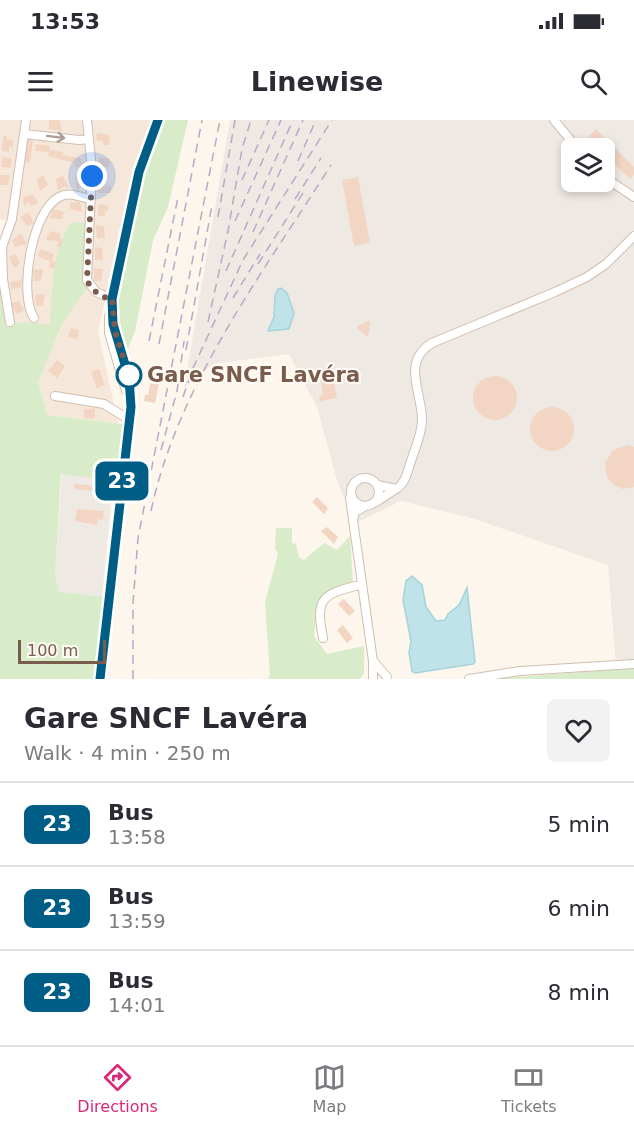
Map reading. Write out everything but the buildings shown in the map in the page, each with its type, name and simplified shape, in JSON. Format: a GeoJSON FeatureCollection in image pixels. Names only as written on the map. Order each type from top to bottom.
{"type":"FeatureCollection","features":[{"type":"Feature","properties":{"kind":"street"},"geometry":{"type":"LineString","coordinates":[[10,322],[3,279],[2,247],[12,219],[26,120]]}},
{"type":"Feature","properties":{"kind":"street"},"geometry":{"type":"LineString","coordinates":[[87,120],[92,170],[87,280],[90,286],[103,296],[112,299]]}},
{"type":"Feature","properties":{"kind":"street"},"geometry":{"type":"LineString","coordinates":[[100,679],[128,418],[125,382],[109,333],[108,322],[139,172],[158,120]]}},
{"type":"Feature","properties":{"kind":"street"},"geometry":{"type":"LineString","coordinates":[[554,120],[569,138]]}},
{"type":"Feature","properties":{"kind":"street"},"geometry":{"type":"LineString","coordinates":[[24,134],[88,139]]}},
{"type":"Feature","properties":{"kind":"street"},"geometry":{"type":"LineString","coordinates":[[615,184],[634,197]]}},
{"type":"Feature","properties":{"kind":"street"},"geometry":{"type":"LineString","coordinates":[[34,318],[30,308],[27,266],[45,211],[53,201],[65,195],[75,194],[90,199]]}},
{"type":"Feature","properties":{"kind":"street"},"geometry":{"type":"LineString","coordinates":[[353,520],[355,512],[376,502],[405,480],[421,427],[414,372],[417,360],[423,351],[432,343],[587,277],[606,264],[634,236]]}},
{"type":"Feature","properties":{"kind":"street"},"geometry":{"type":"LineString","coordinates":[[55,396],[104,404],[128,418]]}},
{"type":"Feature","properties":{"kind":"street"},"geometry":{"type":"LineString","coordinates":[[388,678],[372,679],[373,661],[360,585],[351,496],[353,483],[361,478],[370,479],[377,485],[396,489]]}},
{"type":"Feature","properties":{"kind":"street"},"geometry":{"type":"LineString","coordinates":[[376,502],[379,494],[377,485]]}},
{"type":"Feature","properties":{"kind":"street"},"geometry":{"type":"LineString","coordinates":[[351,496],[356,504],[364,507]]}},
{"type":"Feature","properties":{"kind":"street"},"geometry":{"type":"LineString","coordinates":[[323,638],[318,615],[322,603],[334,592],[360,585]]}},
{"type":"Feature","properties":{"kind":"street"},"geometry":{"type":"LineString","coordinates":[[373,661],[388,678]]}},
{"type":"Feature","properties":{"kind":"street"},"geometry":{"type":"LineString","coordinates":[[469,679],[520,671],[634,664]]}},
{"type":"Feature","properties":{"kind":"shaded area"},"geometry":{"type":"Polygon","coordinates":[[[0,120],[152,120],[136,160],[98,331],[118,423],[47,415],[37,382],[62,325],[6,322],[0,267],[9,219],[0,220],[0,120]]]}},
{"type":"Feature","properties":{"kind":"shaded area"},"geometry":{"type":"Polygon","coordinates":[[[230,120],[634,120],[634,679],[617,679],[608,565],[472,518],[401,501],[356,523],[338,484],[317,407],[289,354],[213,364],[184,388],[230,120]]]}},
{"type":"Feature","properties":{"kind":"shaded area"},"geometry":{"type":"Polygon","coordinates":[[[62,473],[113,481],[102,598],[59,593],[55,576],[62,473]]]}},
{"type":"Feature","properties":{"kind":"green space"},"geometry":{"type":"Polygon","coordinates":[[[160,120],[188,120],[168,207],[153,240],[135,331],[125,356],[115,313],[116,298],[141,177],[160,120]]]}},
{"type":"Feature","properties":{"kind":"green space"},"geometry":{"type":"Polygon","coordinates":[[[73,222],[86,223],[88,287],[62,324],[38,382],[47,415],[123,424],[117,481],[61,474],[55,576],[59,592],[105,597],[95,679],[0,679],[0,267],[6,322],[50,324],[52,285],[57,255],[66,230],[73,222]]]}},
{"type":"Feature","properties":{"kind":"green space"},"geometry":{"type":"Polygon","coordinates":[[[276,528],[292,528],[292,543],[296,544],[299,557],[304,560],[324,543],[337,550],[350,536],[353,584],[324,596],[318,603],[314,636],[327,654],[364,646],[364,673],[360,679],[268,679],[270,675],[265,602],[278,554],[275,548],[276,528]]]}},
{"type":"Feature","properties":{"kind":"green space"},"geometry":{"type":"Polygon","coordinates":[[[634,668],[634,679],[491,679],[634,668]]]}},
{"type":"Feature","properties":{"kind":"water"},"geometry":{"type":"Polygon","coordinates":[[[281,288],[287,293],[294,313],[289,329],[268,331],[274,317],[275,296],[281,288]]]}},
{"type":"Feature","properties":{"kind":"water"},"geometry":{"type":"Polygon","coordinates":[[[412,576],[422,585],[426,607],[436,621],[445,620],[448,614],[459,605],[467,588],[475,662],[473,664],[415,673],[412,671],[409,653],[411,641],[403,600],[406,581],[412,576]]]}},
{"type":"Feature","properties":{"kind":"railway"},"geometry":{"type":"LineString","coordinates":[[159,344],[202,120]]}},
{"type":"Feature","properties":{"kind":"railway"},"geometry":{"type":"LineString","coordinates":[[133,679],[133,603],[138,538],[220,120]]}},
{"type":"Feature","properties":{"kind":"railway"},"geometry":{"type":"LineString","coordinates":[[218,217],[235,120]]}},
{"type":"Feature","properties":{"kind":"railway"},"geometry":{"type":"LineString","coordinates":[[208,322],[228,231],[242,149],[251,120]]}},
{"type":"Feature","properties":{"kind":"railway"},"geometry":{"type":"LineString","coordinates":[[242,180],[269,120]]}},
{"type":"Feature","properties":{"kind":"railway"},"geometry":{"type":"LineString","coordinates":[[235,221],[281,120]]}},
{"type":"Feature","properties":{"kind":"railway"},"geometry":{"type":"LineString","coordinates":[[226,271],[293,120]]}},
{"type":"Feature","properties":{"kind":"railway"},"geometry":{"type":"LineString","coordinates":[[253,232],[303,120]]}},
{"type":"Feature","properties":{"kind":"railway"},"geometry":{"type":"LineString","coordinates":[[298,161],[316,120]]}},
{"type":"Feature","properties":{"kind":"railway"},"geometry":{"type":"LineString","coordinates":[[183,397],[193,368],[243,260],[332,120]]}},
{"type":"Feature","properties":{"kind":"railway"},"geometry":{"type":"LineString","coordinates":[[295,199],[321,158]]}},
{"type":"Feature","properties":{"kind":"railway"},"geometry":{"type":"LineString","coordinates":[[151,511],[164,464],[181,419],[202,374],[251,288],[331,165]]}},
{"type":"Feature","properties":{"kind":"railway"},"geometry":{"type":"LineString","coordinates":[[258,264],[303,193]]}},
{"type":"Feature","properties":{"kind":"railway"},"geometry":{"type":"LineString","coordinates":[[149,341],[178,197]]}},
{"type":"Feature","properties":{"kind":"railway"},"geometry":{"type":"LineString","coordinates":[[186,350],[212,205]]}},
{"type":"Feature","properties":{"kind":"railway"},"geometry":{"type":"LineString","coordinates":[[233,298],[260,254]]}},
{"type":"Feature","properties":{"kind":"railway"},"geometry":{"type":"LineString","coordinates":[[161,450],[177,391],[184,341]]}},
{"type":"Feature","properties":{"kind":"bus line","name":"23"},"geometry":{"type":"LineString","coordinates":[[100,679],[131,407],[129,378],[113,324],[112,299],[139,172],[158,120]]}},
{"type":"Feature","properties":{"kind":"place","name":"Gare SNCF Lavéra"},"geometry":{"type":"Point","coordinates":[129,375]}},
{"type":"Feature","properties":{"kind":"route"},"geometry":{"type":"LineString","coordinates":[[92,176],[87,280],[90,286],[103,296],[112,299],[115,332],[129,375]]}}]}
